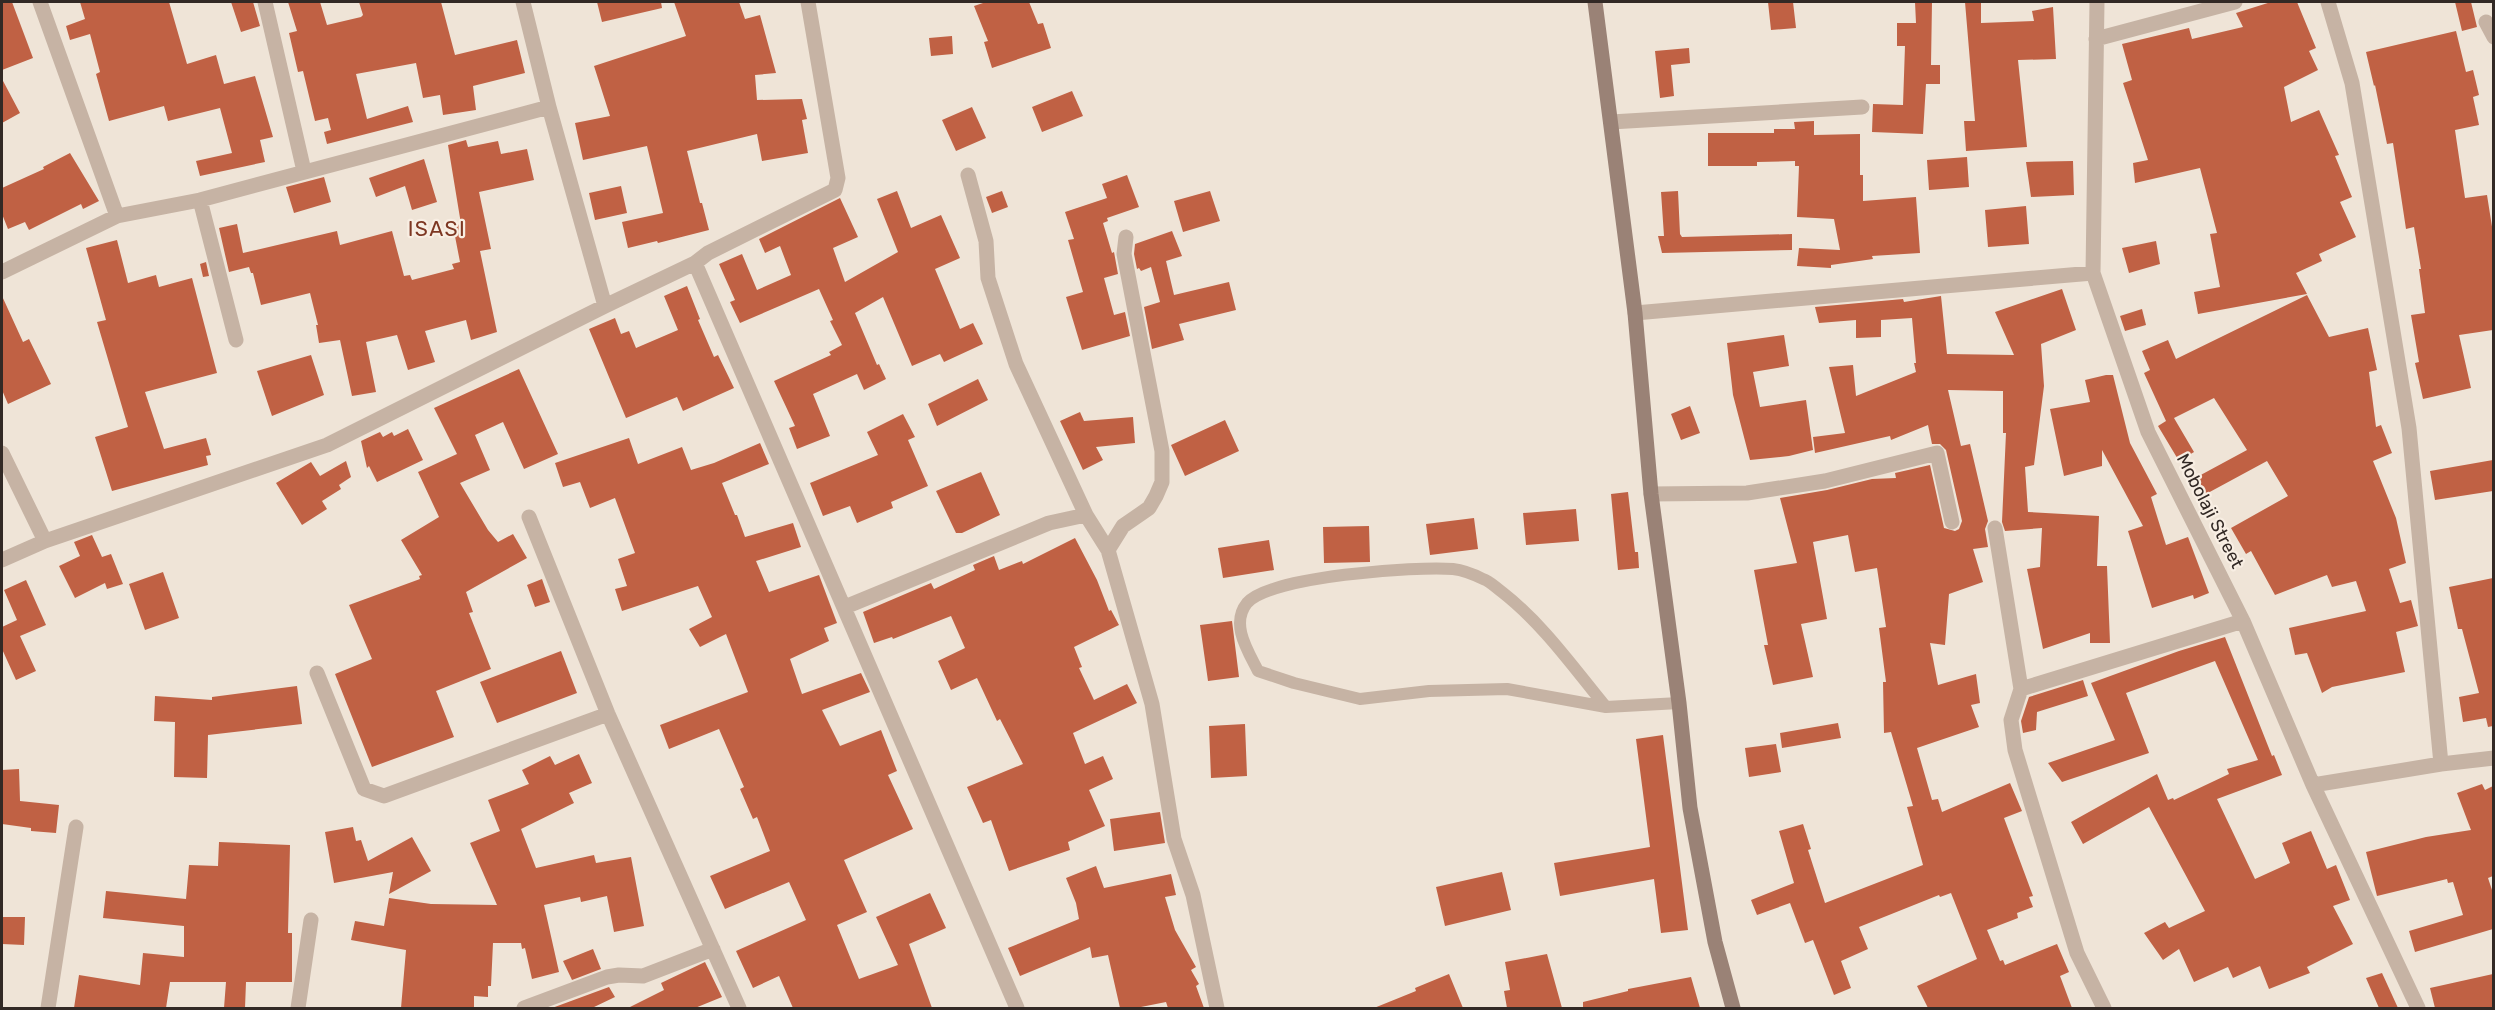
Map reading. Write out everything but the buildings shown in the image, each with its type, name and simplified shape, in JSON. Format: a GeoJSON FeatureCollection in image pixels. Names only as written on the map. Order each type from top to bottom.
{"type":"FeatureCollection","features":[{"type":"Feature","properties":{"kind":"street"},"geometry":{"type":"LineString","coordinates":[[40,2],[117,216]]}},
{"type":"Feature","properties":{"kind":"street"},"geometry":{"type":"LineString","coordinates":[[265,2],[304,171]]}},
{"type":"Feature","properties":{"kind":"street"},"geometry":{"type":"LineString","coordinates":[[522,2],[605,306]]}},
{"type":"Feature","properties":{"kind":"street"},"geometry":{"type":"LineString","coordinates":[[2,560],[45,541],[327,446],[695,263],[708,253],[834,190],[838,178],[808,2]]}},
{"type":"Feature","properties":{"kind":"street"},"geometry":{"type":"LineString","coordinates":[[1595,2],[1635,313],[1651,494],[1692,819],[1715,942],[1733,1008]]}},
{"type":"Feature","properties":{"kind":"street","name":"Mobolaji Street"},"geometry":{"type":"LineString","coordinates":[[2097,2],[2093,273],[2148,432],[2242,621],[2313,785],[2418,1008]]}},
{"type":"Feature","properties":{"kind":"street"},"geometry":{"type":"LineString","coordinates":[[2096,39],[2235,2]]}},
{"type":"Feature","properties":{"kind":"street"},"geometry":{"type":"LineString","coordinates":[[2328,2],[2352,83],[2409,428],[2440,764]]}},
{"type":"Feature","properties":{"kind":"street"},"geometry":{"type":"LineString","coordinates":[[2486,22],[2493,37]]}},
{"type":"Feature","properties":{"kind":"street"},"geometry":{"type":"LineString","coordinates":[[2,272],[117,216],[200,200],[549,107]]}},
{"type":"Feature","properties":{"kind":"street"},"geometry":{"type":"LineString","coordinates":[[1611,122],[1862,107]]}},
{"type":"Feature","properties":{"kind":"street"},"geometry":{"type":"LineString","coordinates":[[968,175],[986,241],[988,278],[1016,364],[1086,515],[1108,550],[1152,704],[1174,839],[1193,895],[1217,1008]]}},
{"type":"Feature","properties":{"kind":"street"},"geometry":{"type":"LineString","coordinates":[[200,200],[236,340]]}},
{"type":"Feature","properties":{"kind":"street"},"geometry":{"type":"LineString","coordinates":[[1108,550],[1123,526],[1149,508],[1162,482],[1162,451],[1124,254],[1126,237]]}},
{"type":"Feature","properties":{"kind":"street"},"geometry":{"type":"LineString","coordinates":[[695,263],[1017,1008]]}},
{"type":"Feature","properties":{"kind":"street"},"geometry":{"type":"LineString","coordinates":[[1635,313],[2093,273]]}},
{"type":"Feature","properties":{"kind":"street"},"geometry":{"type":"LineString","coordinates":[[2,453],[45,541]]}},
{"type":"Feature","properties":{"kind":"street"},"geometry":{"type":"LineString","coordinates":[[1651,494],[1747,493],[1825,481],[1937,453],[1952,522]]}},
{"type":"Feature","properties":{"kind":"street"},"geometry":{"type":"LineString","coordinates":[[845,608],[1049,523],[1086,515]]}},
{"type":"Feature","properties":{"kind":"street"},"geometry":{"type":"LineString","coordinates":[[529,517],[608,714],[739,1008]]}},
{"type":"Feature","properties":{"kind":"street"},"geometry":{"type":"LineString","coordinates":[[1995,528],[2021,689],[2011,720],[2015,750],[2078,953],[2104,1008]]}},
{"type":"Feature","properties":{"kind":"street"},"geometry":{"type":"LineString","coordinates":[[2021,689],[2242,621]]}},
{"type":"Feature","properties":{"kind":"street"},"geometry":{"type":"LineString","coordinates":[[316,673],[364,789],[384,796],[608,714]]}},
{"type":"Feature","properties":{"kind":"street"},"geometry":{"type":"LineString","coordinates":[[2313,785],[2440,764],[2493,758]]}},
{"type":"Feature","properties":{"kind":"street"},"geometry":{"type":"LineString","coordinates":[[48,1008],[76,827]]}},
{"type":"Feature","properties":{"kind":"street"},"geometry":{"type":"LineString","coordinates":[[298,1008],[312,920]]}},
{"type":"Feature","properties":{"kind":"street"},"geometry":{"type":"LineString","coordinates":[[524,1008],[607,977],[643,976],[713,949]]}},
{"type":"Feature","properties":{"kind":"lane"},"geometry":{"type":"LineString","coordinates":[[1606,707],[1540,627],[1514,602],[1485,579],[1454,570],[1392,570],[1299,582],[1260,594],[1247,603],[1241,617],[1240,630],[1258,671],[1294,683],[1360,699],[1429,691],[1507,689],[1606,707],[1679,703]]}},
{"type":"Feature","properties":{"kind":"district","name":"ISASI"},"geometry":{"type":"Point","coordinates":[437,229]}}]}
